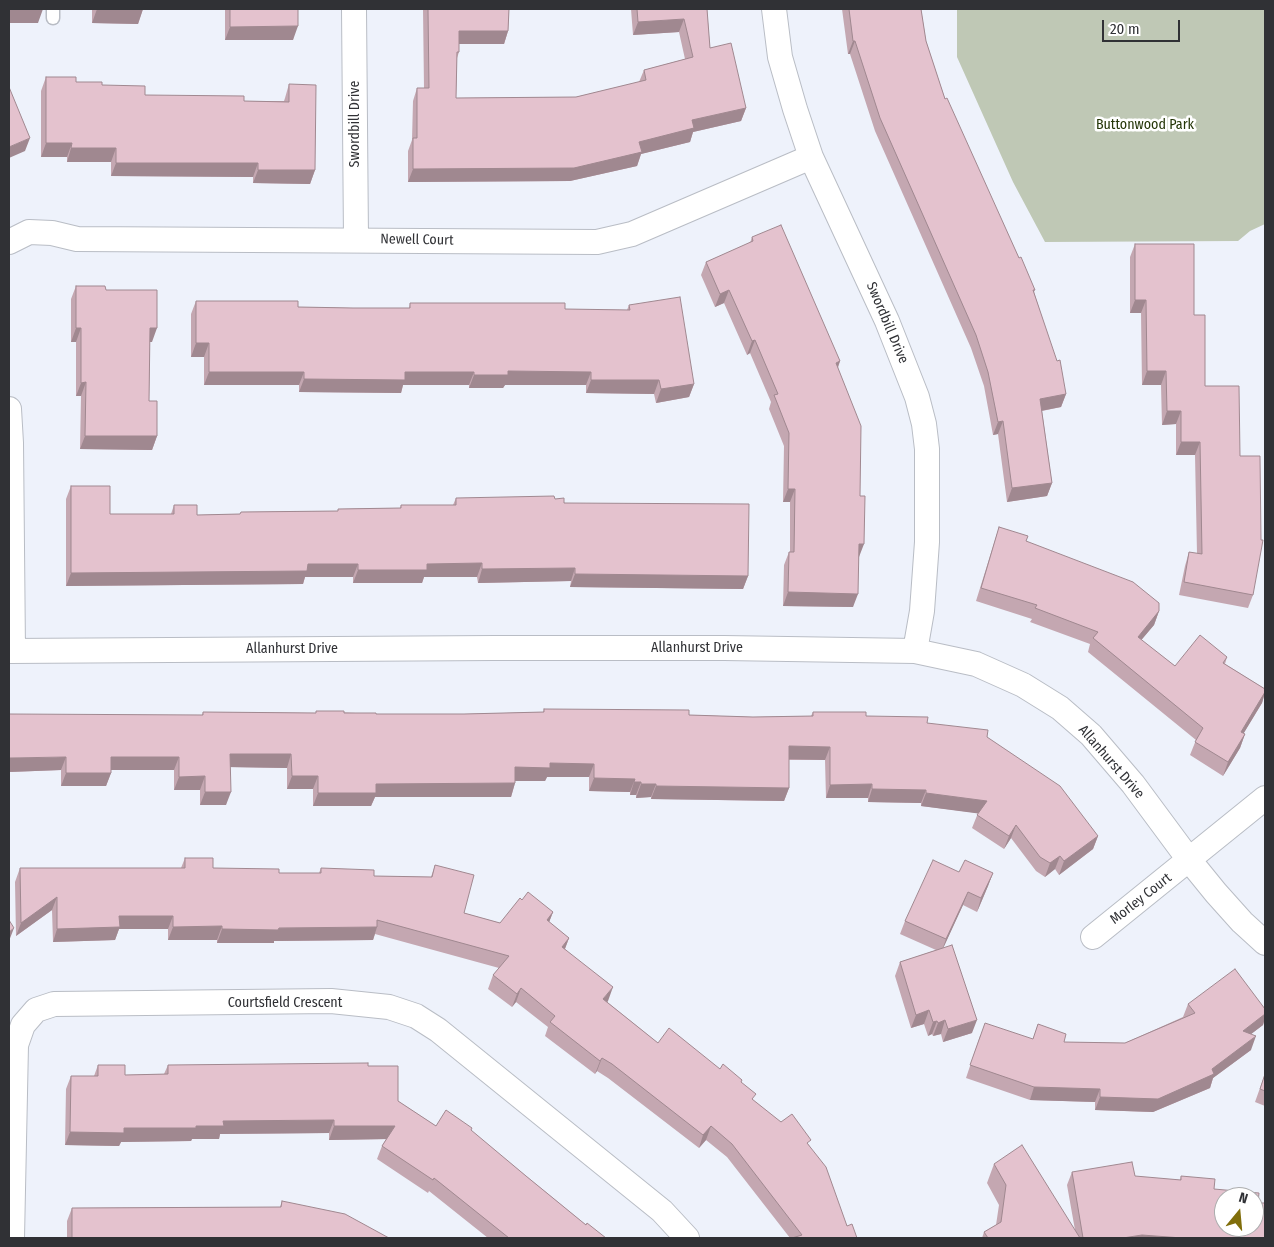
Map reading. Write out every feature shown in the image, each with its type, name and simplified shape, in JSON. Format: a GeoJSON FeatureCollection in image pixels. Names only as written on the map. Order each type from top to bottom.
{"type":"FeatureCollection","features":[{"type":"Feature","properties":{"kind":"street","name":"Swordbill Drive"},"geometry":{"type":"LineString","coordinates":[[354,9],[356,239]]}},
{"type":"Feature","properties":{"kind":"street","name":"Swordbill Drive"},"geometry":{"type":"LineString","coordinates":[[774,9],[780,57],[811,157],[887,321],[917,397],[924,424],[928,457],[927,542],[922,611],[915,651]]}},
{"type":"Feature","properties":{"kind":"street","name":"Newell Court"},"geometry":{"type":"LineString","coordinates":[[9,242],[29,232],[77,239],[356,239],[598,242],[632,234],[811,157]]}},
{"type":"Feature","properties":{"kind":"street"},"geometry":{"type":"LineString","coordinates":[[9,409],[11,443],[11,651]]}},
{"type":"Feature","properties":{"kind":"street","name":"Allanhurst Drive"},"geometry":{"type":"LineString","coordinates":[[11,651],[724,648],[915,651],[976,664],[1023,685],[1060,708],[1091,735],[1133,784],[1190,861],[1242,922],[1265,943]]}},
{"type":"Feature","properties":{"kind":"street","name":"Morley Court"},"geometry":{"type":"LineString","coordinates":[[1093,937],[1190,861],[1265,798]]}},
{"type":"Feature","properties":{"kind":"street","name":"Courtsfield Crescent"},"geometry":{"type":"LineString","coordinates":[[12,1238],[16,1045],[23,1025],[36,1010],[54,1004],[331,1001],[389,1007],[416,1016],[438,1030],[662,1210],[687,1238]]}},
{"type":"Feature","properties":{"kind":"green space","name":"Buttonwood Park"},"geometry":{"type":"Polygon","coordinates":[[[957,9],[1265,9],[1265,224],[1250,231],[1238,241],[1045,242],[1013,182],[957,57],[957,9]]]}},
{"type":"Feature","properties":{"kind":"building"},"geometry":{"type":"Polygon","coordinates":[[[230,9],[298,9],[298,26],[230,27],[230,9]]]}},
{"type":"Feature","properties":{"kind":"building"},"geometry":{"type":"Polygon","coordinates":[[[428,9],[509,9],[508,31],[459,31],[456,98],[576,97],[646,80],[644,70],[693,57],[684,19],[638,22],[637,9],[707,9],[710,48],[731,43],[746,108],[692,120],[694,128],[639,142],[642,152],[574,168],[413,169],[413,138],[417,138],[417,88],[429,88],[428,9]]]}},
{"type":"Feature","properties":{"kind":"building"},"geometry":{"type":"Polygon","coordinates":[[[849,9],[921,9],[926,41],[945,99],[947,98],[1019,258],[1021,257],[1035,290],[1033,290],[1057,361],[1060,360],[1066,394],[1040,399],[1052,483],[1012,488],[1003,421],[998,422],[988,372],[976,335],[880,118],[855,41],[853,41],[849,9]]]}},
{"type":"Feature","properties":{"kind":"building"},"geometry":{"type":"Polygon","coordinates":[[[46,77],[76,77],[76,82],[102,82],[102,85],[145,86],[145,95],[244,96],[244,101],[289,102],[289,84],[316,85],[315,170],[258,170],[258,163],[116,163],[116,148],[71,148],[72,143],[46,143],[46,77]]]}},
{"type":"Feature","properties":{"kind":"building"},"geometry":{"type":"Polygon","coordinates":[[[9,87],[30,138],[9,147],[9,87]]]}},
{"type":"Feature","properties":{"kind":"building"},"geometry":{"type":"Polygon","coordinates":[[[781,225],[840,361],[836,363],[861,426],[860,496],[865,496],[864,544],[859,544],[858,594],[788,592],[789,552],[794,552],[795,489],[788,489],[789,433],[774,395],[778,394],[755,340],[752,341],[729,290],[720,294],[706,262],[753,241],[752,237],[781,225]]]}},
{"type":"Feature","properties":{"kind":"building"},"geometry":{"type":"Polygon","coordinates":[[[1135,244],[1194,244],[1194,315],[1205,315],[1205,386],[1239,386],[1240,456],[1260,456],[1261,540],[1263,540],[1253,595],[1184,582],[1189,552],[1202,554],[1200,442],[1181,442],[1181,411],[1167,411],[1166,371],[1147,371],[1146,300],[1135,300],[1135,244]]]}},
{"type":"Feature","properties":{"kind":"building"},"geometry":{"type":"Polygon","coordinates":[[[76,286],[105,286],[106,290],[157,290],[157,328],[150,328],[149,401],[157,401],[157,436],[85,436],[86,382],[81,383],[81,328],[76,328],[76,286]]]}},
{"type":"Feature","properties":{"kind":"building"},"geometry":{"type":"Polygon","coordinates":[[[680,297],[694,384],[661,389],[659,380],[591,380],[591,372],[508,371],[508,375],[474,375],[474,372],[405,372],[405,380],[304,379],[304,372],[209,372],[209,343],[196,343],[196,301],[298,301],[298,307],[353,308],[410,308],[410,303],[565,303],[565,309],[630,310],[629,305],[680,297]]]}},
{"type":"Feature","properties":{"kind":"building"},"geometry":{"type":"Polygon","coordinates":[[[71,486],[110,486],[110,514],[174,514],[174,505],[197,505],[197,515],[240,514],[241,512],[401,508],[401,505],[456,505],[456,498],[554,496],[555,499],[564,498],[564,503],[749,504],[748,576],[575,574],[575,568],[482,569],[482,563],[427,564],[427,570],[358,570],[358,564],[308,564],[307,571],[71,573],[71,486]]]}},
{"type":"Feature","properties":{"kind":"building"},"geometry":{"type":"Polygon","coordinates":[[[999,527],[1028,536],[1026,541],[1133,582],[1159,603],[1159,611],[1138,637],[1175,666],[1200,635],[1227,657],[1223,663],[1265,689],[1241,732],[1245,734],[1228,762],[1195,742],[1203,728],[1093,638],[1098,632],[1035,608],[1037,605],[981,588],[999,527]]]}},
{"type":"Feature","properties":{"kind":"building"},"geometry":{"type":"Polygon","coordinates":[[[544,709],[689,710],[689,715],[753,717],[813,716],[813,712],[866,712],[866,716],[928,717],[927,723],[988,730],[987,737],[1060,786],[1098,836],[1064,861],[1060,856],[1050,863],[1040,857],[1016,825],[1009,836],[977,815],[987,801],[926,793],[926,790],[872,789],[872,784],[830,785],[830,747],[789,746],[789,788],[656,786],[656,784],[634,782],[635,779],[594,778],[594,764],[550,763],[550,768],[515,767],[515,783],[376,784],[376,793],[318,793],[318,776],[292,776],[291,754],[230,754],[231,792],[205,792],[205,776],[179,777],[179,757],[111,757],[111,773],[66,773],[66,757],[9,758],[9,714],[203,715],[203,712],[316,713],[316,711],[344,711],[344,713],[376,714],[464,714],[544,712],[544,709]]]}},
{"type":"Feature","properties":{"kind":"building"},"geometry":{"type":"Polygon","coordinates":[[[185,858],[213,858],[213,868],[279,869],[279,873],[321,873],[321,868],[374,870],[374,876],[432,877],[435,865],[474,875],[464,913],[500,923],[520,898],[522,900],[528,892],[553,912],[547,920],[569,938],[562,947],[613,987],[603,999],[658,1043],[669,1028],[720,1069],[723,1064],[756,1094],[752,1099],[781,1122],[792,1114],[811,1140],[807,1143],[826,1167],[847,1226],[852,1224],[857,1238],[792,1238],[802,1235],[732,1144],[711,1126],[703,1135],[612,1064],[602,1058],[600,1061],[550,1022],[555,1016],[521,988],[517,994],[493,975],[509,956],[377,920],[377,927],[279,928],[278,930],[222,929],[222,926],[173,927],[173,916],[119,916],[120,927],[57,929],[57,897],[21,923],[20,868],[185,868],[185,858]]]}},
{"type":"Feature","properties":{"kind":"building"},"geometry":{"type":"Polygon","coordinates":[[[933,860],[959,872],[965,860],[993,873],[981,898],[968,892],[946,939],[905,921],[933,860]]]}},
{"type":"Feature","properties":{"kind":"building"},"geometry":{"type":"Polygon","coordinates":[[[9,920],[14,928],[9,932],[9,920]]]}},
{"type":"Feature","properties":{"kind":"building"},"geometry":{"type":"Polygon","coordinates":[[[952,945],[977,1020],[948,1029],[945,1020],[938,1023],[937,1021],[933,1022],[929,1010],[916,1015],[900,962],[952,945]]]}},
{"type":"Feature","properties":{"kind":"building"},"geometry":{"type":"Polygon","coordinates":[[[1235,969],[1265,1009],[1265,1014],[1243,1031],[1256,1036],[1212,1069],[1214,1074],[1158,1099],[1100,1097],[1100,1089],[1034,1087],[970,1065],[985,1023],[1033,1039],[1038,1024],[1066,1034],[1064,1042],[1125,1043],[1195,1013],[1188,1004],[1235,969]]]}},
{"type":"Feature","properties":{"kind":"building"},"geometry":{"type":"Polygon","coordinates":[[[368,1063],[368,1066],[398,1066],[398,1101],[436,1126],[446,1110],[472,1128],[471,1130],[586,1225],[587,1223],[606,1238],[509,1238],[434,1178],[433,1180],[382,1146],[395,1126],[334,1126],[334,1120],[223,1121],[224,1126],[124,1128],[124,1133],[70,1132],[71,1076],[98,1076],[98,1065],[125,1065],[125,1075],[168,1074],[168,1065],[368,1063]]]}},
{"type":"Feature","properties":{"kind":"building"},"geometry":{"type":"Polygon","coordinates":[[[1265,1074],[1265,1091],[1260,1089],[1265,1074]]]}},
{"type":"Feature","properties":{"kind":"building"},"geometry":{"type":"Polygon","coordinates":[[[1022,1145],[1080,1238],[988,1238],[984,1232],[1001,1222],[1006,1185],[994,1164],[1022,1145]]]}},
{"type":"Feature","properties":{"kind":"building"},"geometry":{"type":"Polygon","coordinates":[[[1132,1162],[1135,1176],[1181,1180],[1181,1176],[1215,1179],[1214,1237],[1264,1237],[1265,1203],[1265,1238],[1182,1238],[1142,1235],[1123,1238],[1083,1238],[1072,1172],[1132,1162]]]}},
{"type":"Feature","properties":{"kind":"building"},"geometry":{"type":"Polygon","coordinates":[[[282,1201],[345,1214],[389,1238],[72,1238],[72,1208],[281,1207],[282,1201]]]}}]}
